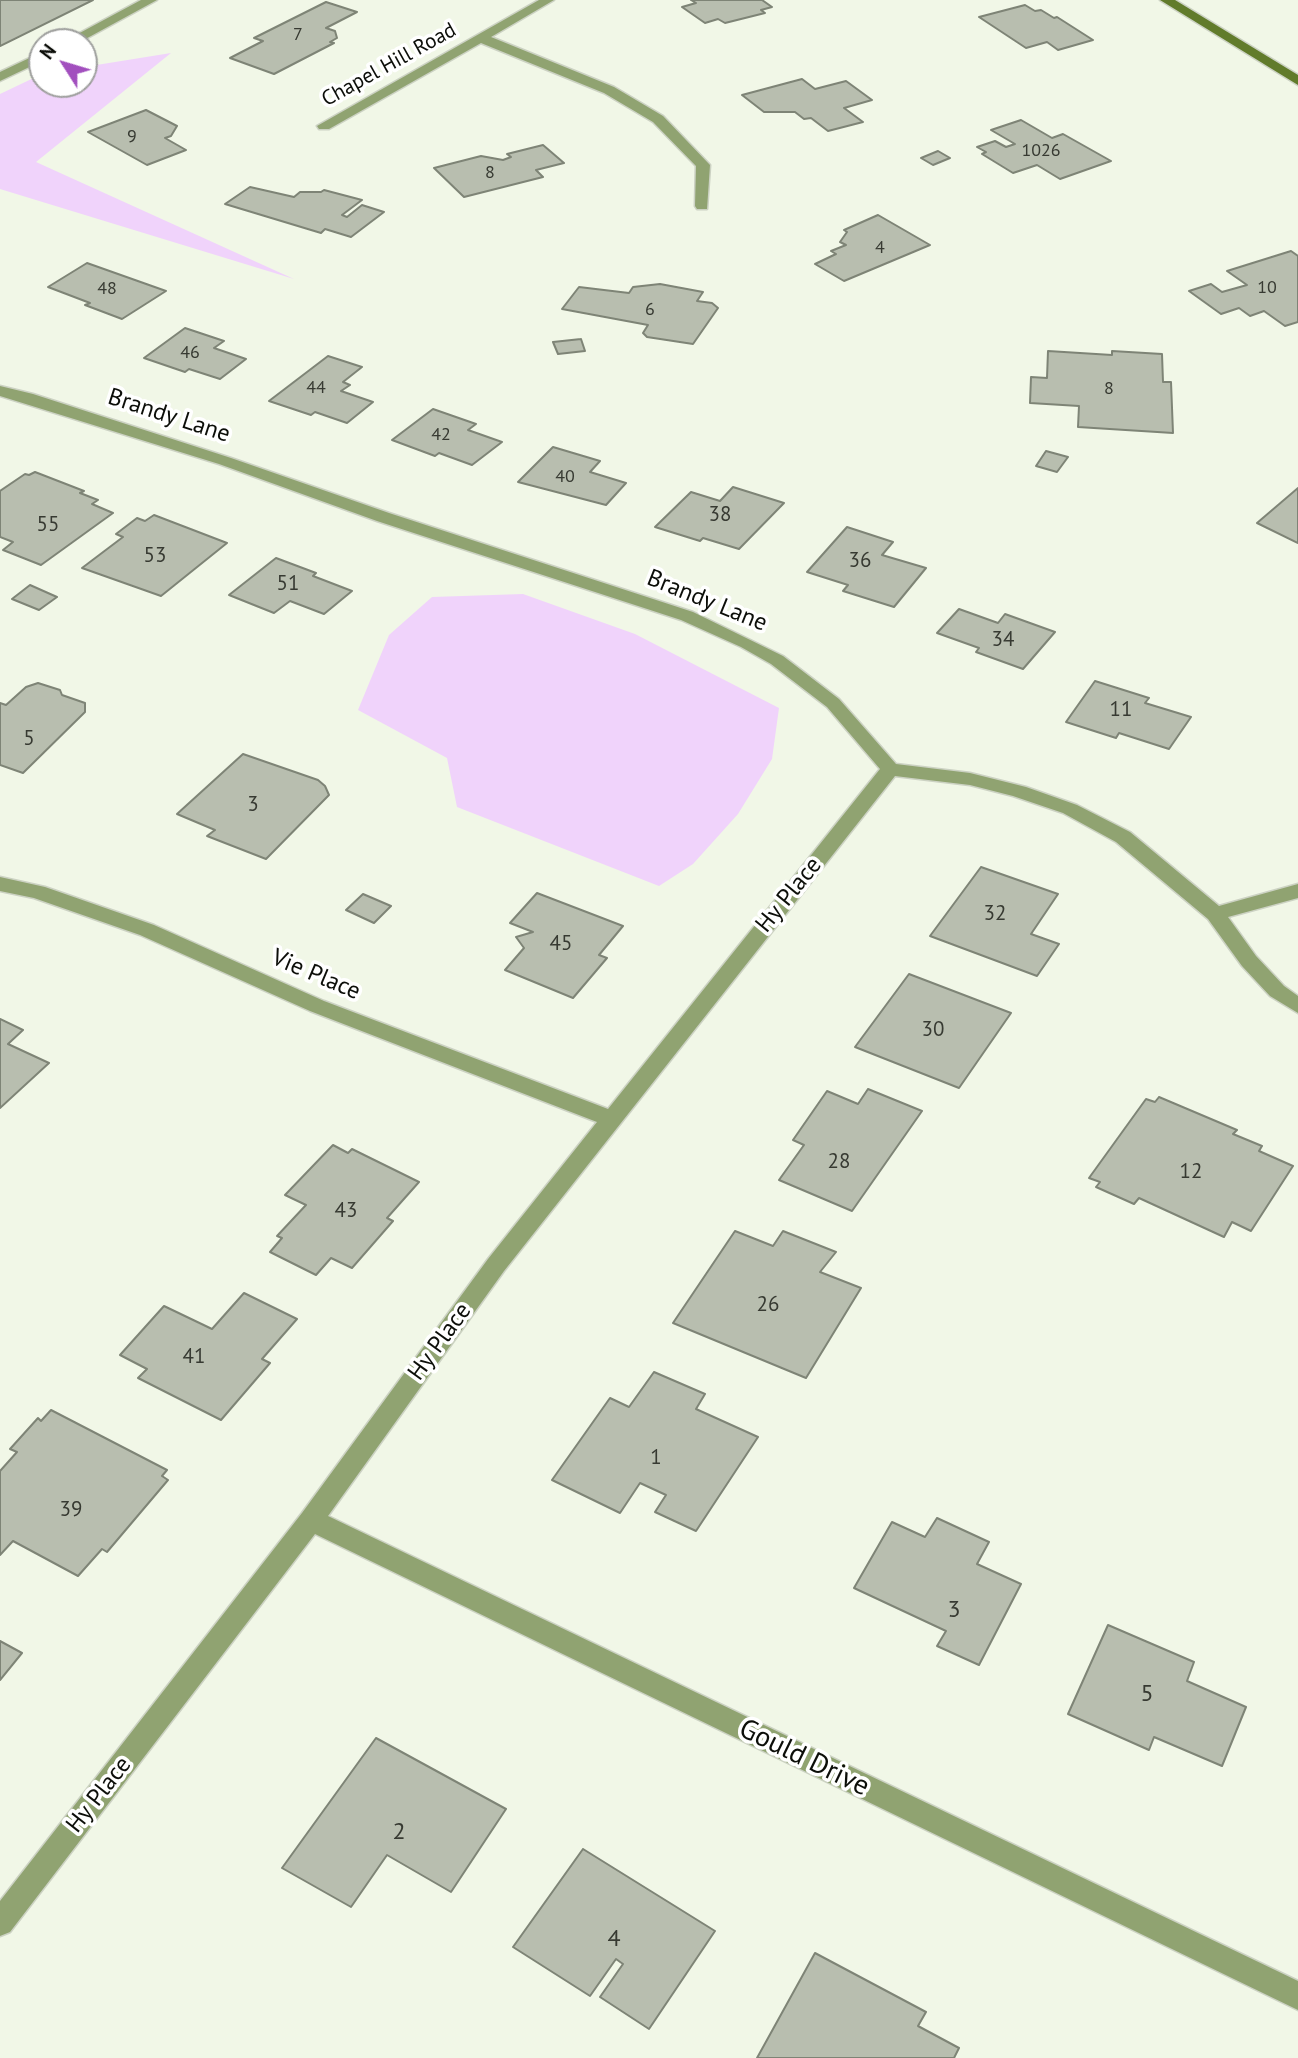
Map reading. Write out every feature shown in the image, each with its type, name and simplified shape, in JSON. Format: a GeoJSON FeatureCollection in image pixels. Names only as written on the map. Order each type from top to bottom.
{"type":"FeatureCollection","features":[{"type":"Feature","properties":{"kind":"street"},"geometry":{"type":"LineString","coordinates":[[96,28],[151,0]]}},
{"type":"Feature","properties":{"kind":"street","name":"Chapel Hill Road"},"geometry":{"type":"LineString","coordinates":[[324,126],[548,0]]}},
{"type":"Feature","properties":{"kind":"street"},"geometry":{"type":"LineString","coordinates":[[1166,0],[1298,81]]}},
{"type":"Feature","properties":{"kind":"street"},"geometry":{"type":"LineString","coordinates":[[481,38],[609,90],[658,119],[703,165],[702,206]]}},
{"type":"Feature","properties":{"kind":"street"},"geometry":{"type":"LineString","coordinates":[[0,77],[28,63]]}},
{"type":"Feature","properties":{"kind":"street","name":"Brandy Lane"},"geometry":{"type":"LineString","coordinates":[[0,391],[27,397],[225,461],[383,517],[687,616],[777,660],[833,703],[890,769]]}},
{"type":"Feature","properties":{"kind":"street"},"geometry":{"type":"LineString","coordinates":[[890,769],[970,779],[1019,791],[1070,809],[1124,837],[1215,914],[1249,961],[1277,991],[1298,1006]]}},
{"type":"Feature","properties":{"kind":"street","name":"Hy Place"},"geometry":{"type":"LineString","coordinates":[[0,1923],[311,1520],[496,1265],[890,769]]}},
{"type":"Feature","properties":{"kind":"street","name":"Vie Place"},"geometry":{"type":"LineString","coordinates":[[0,884],[38,892],[147,930],[317,1006],[611,1119]]}},
{"type":"Feature","properties":{"kind":"street"},"geometry":{"type":"LineString","coordinates":[[1215,914],[1298,891]]}},
{"type":"Feature","properties":{"kind":"street","name":"Gould Drive"},"geometry":{"type":"LineString","coordinates":[[311,1520],[1298,1996]]}},
{"type":"Feature","properties":{"kind":"shaded area"},"geometry":{"type":"Polygon","coordinates":[[[171,53],[36,162],[294,279],[0,189],[0,94],[28,81],[28,98],[98,98],[98,65],[171,53]]]}},
{"type":"Feature","properties":{"kind":"shaded area"},"geometry":{"type":"Polygon","coordinates":[[[523,594],[635,634],[779,708],[772,759],[738,814],[693,864],[659,886],[457,807],[447,758],[358,710],[389,635],[432,597],[523,594]]]}},
{"type":"Feature","properties":{"kind":"building"},"geometry":{"type":"Polygon","coordinates":[[[0,0],[93,0],[36,28],[28,28],[28,32],[0,46],[0,0]]]}},
{"type":"Feature","properties":{"kind":"building"},"geometry":{"type":"Polygon","coordinates":[[[691,0],[762,0],[772,7],[761,10],[765,13],[725,23],[718,19],[705,23],[682,7],[696,3],[691,0]]]}},
{"type":"Feature","properties":{"kind":"building"},"geometry":{"type":"Polygon","coordinates":[[[326,2],[357,12],[326,28],[335,31],[337,38],[330,42],[334,43],[274,74],[230,58],[263,41],[254,38],[326,2]]]}},
{"type":"Feature","properties":{"kind":"building"},"geometry":{"type":"Polygon","coordinates":[[[1025,5],[1035,11],[1041,10],[1054,18],[1057,17],[1093,40],[1058,50],[1047,42],[1026,48],[979,17],[1025,5]]]}},
{"type":"Feature","properties":{"kind":"building"},"geometry":{"type":"Polygon","coordinates":[[[802,79],[815,89],[846,81],[872,100],[844,108],[863,122],[828,131],[811,118],[804,119],[795,112],[764,112],[742,95],[802,79]]]}},
{"type":"Feature","properties":{"kind":"building"},"geometry":{"type":"Polygon","coordinates":[[[146,110],[177,126],[171,136],[165,138],[186,150],[147,165],[88,132],[146,110]]]}},
{"type":"Feature","properties":{"kind":"building"},"geometry":{"type":"Polygon","coordinates":[[[1021,120],[1052,138],[1063,134],[1111,161],[1060,179],[1037,165],[1013,173],[982,154],[986,152],[977,147],[995,141],[1006,147],[1015,144],[991,130],[1021,120]]]}},
{"type":"Feature","properties":{"kind":"building"},"geometry":{"type":"Polygon","coordinates":[[[543,145],[564,163],[536,170],[543,177],[464,197],[434,168],[481,156],[503,160],[511,157],[507,154],[543,145]]]}},
{"type":"Feature","properties":{"kind":"building"},"geometry":{"type":"Polygon","coordinates":[[[938,151],[950,158],[933,165],[921,158],[938,151]]]}},
{"type":"Feature","properties":{"kind":"building"},"geometry":{"type":"Polygon","coordinates":[[[250,187],[294,197],[300,192],[324,190],[362,200],[342,215],[347,217],[362,205],[384,212],[351,237],[325,229],[321,233],[225,204],[250,187]]]}},
{"type":"Feature","properties":{"kind":"building"},"geometry":{"type":"Polygon","coordinates":[[[878,215],[930,245],[844,281],[815,264],[836,254],[831,251],[846,245],[840,242],[847,232],[844,230],[878,215]]]}},
{"type":"Feature","properties":{"kind":"building"},"geometry":{"type":"Polygon","coordinates":[[[1291,251],[1298,256],[1298,322],[1285,326],[1264,311],[1250,316],[1239,308],[1221,314],[1189,291],[1211,284],[1222,292],[1247,285],[1227,271],[1291,251]]]}},
{"type":"Feature","properties":{"kind":"building"},"geometry":{"type":"Polygon","coordinates":[[[87,263],[166,291],[122,319],[48,287],[87,263]]]}},
{"type":"Feature","properties":{"kind":"building"},"geometry":{"type":"Polygon","coordinates":[[[660,284],[703,292],[697,301],[712,303],[718,308],[693,344],[647,337],[643,333],[648,325],[562,309],[579,287],[629,293],[633,287],[660,284]]]}},
{"type":"Feature","properties":{"kind":"building"},"geometry":{"type":"Polygon","coordinates":[[[185,328],[224,341],[214,348],[246,359],[220,379],[189,369],[185,372],[144,358],[185,328]]]}},
{"type":"Feature","properties":{"kind":"building"},"geometry":{"type":"Polygon","coordinates":[[[581,339],[585,351],[558,354],[553,342],[581,339]]]}},
{"type":"Feature","properties":{"kind":"building"},"geometry":{"type":"Polygon","coordinates":[[[1048,351],[1112,355],[1112,351],[1162,354],[1163,382],[1171,382],[1173,433],[1078,427],[1079,406],[1030,403],[1031,377],[1047,378],[1048,351]]]}},
{"type":"Feature","properties":{"kind":"building"},"geometry":{"type":"Polygon","coordinates":[[[328,356],[362,367],[343,382],[350,385],[341,391],[373,402],[347,423],[269,401],[328,356]]]}},
{"type":"Feature","properties":{"kind":"building"},"geometry":{"type":"Polygon","coordinates":[[[433,409],[476,424],[468,430],[502,442],[472,465],[439,453],[435,456],[392,440],[433,409]]]}},
{"type":"Feature","properties":{"kind":"building"},"geometry":{"type":"Polygon","coordinates":[[[553,447],[600,461],[590,472],[626,483],[606,505],[518,482],[553,447]]]}},
{"type":"Feature","properties":{"kind":"building"},"geometry":{"type":"Polygon","coordinates":[[[1046,451],[1068,457],[1057,472],[1036,466],[1046,451]]]}},
{"type":"Feature","properties":{"kind":"building"},"geometry":{"type":"Polygon","coordinates":[[[35,472],[84,491],[80,493],[98,500],[92,504],[113,513],[41,565],[3,550],[13,542],[0,537],[0,491],[25,474],[35,472]]]}},
{"type":"Feature","properties":{"kind":"building"},"geometry":{"type":"Polygon","coordinates":[[[733,487],[784,503],[739,549],[703,538],[700,541],[655,527],[691,492],[720,501],[733,487]]]}},
{"type":"Feature","properties":{"kind":"building"},"geometry":{"type":"Polygon","coordinates":[[[1298,488],[1298,543],[1257,523],[1298,488]]]}},
{"type":"Feature","properties":{"kind":"building"},"geometry":{"type":"Polygon","coordinates":[[[154,515],[227,543],[161,596],[82,568],[123,537],[116,534],[137,518],[145,521],[154,515]]]}},
{"type":"Feature","properties":{"kind":"building"},"geometry":{"type":"Polygon","coordinates":[[[847,527],[893,542],[882,555],[926,568],[894,607],[843,591],[848,585],[807,572],[847,527]]]}},
{"type":"Feature","properties":{"kind":"building"},"geometry":{"type":"Polygon","coordinates":[[[276,558],[316,573],[313,576],[352,591],[324,614],[290,601],[274,613],[229,595],[276,558]]]}},
{"type":"Feature","properties":{"kind":"building"},"geometry":{"type":"Polygon","coordinates":[[[30,585],[57,597],[39,610],[12,599],[30,585]]]}},
{"type":"Feature","properties":{"kind":"building"},"geometry":{"type":"Polygon","coordinates":[[[959,609],[998,623],[1005,614],[1055,632],[1023,669],[976,652],[979,648],[937,633],[959,609]]]}},
{"type":"Feature","properties":{"kind":"building"},"geometry":{"type":"Polygon","coordinates":[[[1095,681],[1149,698],[1145,703],[1191,717],[1169,749],[1119,733],[1116,738],[1066,722],[1095,681]]]}},
{"type":"Feature","properties":{"kind":"building"},"geometry":{"type":"Polygon","coordinates":[[[38,683],[60,690],[62,695],[85,703],[85,712],[23,773],[0,765],[0,703],[6,705],[26,687],[38,683]]]}},
{"type":"Feature","properties":{"kind":"building"},"geometry":{"type":"Polygon","coordinates":[[[243,754],[318,780],[329,795],[266,859],[207,836],[215,830],[177,814],[243,754]]]}},
{"type":"Feature","properties":{"kind":"building"},"geometry":{"type":"Polygon","coordinates":[[[981,867],[1058,894],[1031,934],[1059,944],[1037,976],[930,936],[981,867]]]}},
{"type":"Feature","properties":{"kind":"building"},"geometry":{"type":"Polygon","coordinates":[[[537,893],[623,926],[599,955],[607,958],[573,998],[505,970],[524,948],[516,937],[533,932],[510,923],[537,893]]]}},
{"type":"Feature","properties":{"kind":"building"},"geometry":{"type":"Polygon","coordinates":[[[363,894],[391,906],[374,923],[346,910],[363,894]]]}},
{"type":"Feature","properties":{"kind":"building"},"geometry":{"type":"Polygon","coordinates":[[[909,974],[1011,1013],[959,1088],[855,1047],[909,974]]]}},
{"type":"Feature","properties":{"kind":"building"},"geometry":{"type":"Polygon","coordinates":[[[0,1019],[23,1030],[8,1044],[49,1063],[0,1108],[0,1019]]]}},
{"type":"Feature","properties":{"kind":"building"},"geometry":{"type":"Polygon","coordinates":[[[868,1089],[922,1111],[852,1211],[779,1180],[804,1145],[793,1140],[827,1091],[858,1104],[868,1089]]]}},
{"type":"Feature","properties":{"kind":"building"},"geometry":{"type":"Polygon","coordinates":[[[1159,1097],[1237,1130],[1233,1134],[1262,1146],[1259,1151],[1293,1166],[1251,1231],[1232,1222],[1224,1237],[1139,1198],[1134,1204],[1096,1187],[1100,1182],[1089,1178],[1146,1099],[1155,1102],[1159,1097]]]}},
{"type":"Feature","properties":{"kind":"building"},"geometry":{"type":"Polygon","coordinates":[[[333,1145],[348,1153],[352,1149],[419,1182],[387,1218],[393,1221],[352,1268],[331,1258],[316,1275],[270,1252],[282,1238],[277,1236],[306,1205],[285,1195],[333,1145]]]}},
{"type":"Feature","properties":{"kind":"building"},"geometry":{"type":"Polygon","coordinates":[[[735,1231],[773,1246],[783,1231],[836,1252],[820,1272],[861,1288],[806,1378],[673,1323],[735,1231]]]}},
{"type":"Feature","properties":{"kind":"building"},"geometry":{"type":"Polygon","coordinates":[[[244,1293],[297,1319],[262,1359],[270,1363],[221,1420],[138,1378],[147,1369],[120,1355],[164,1306],[212,1329],[244,1293]]]}},
{"type":"Feature","properties":{"kind":"building"},"geometry":{"type":"Polygon","coordinates":[[[654,1372],[705,1394],[696,1409],[758,1437],[696,1531],[655,1512],[666,1495],[640,1483],[620,1513],[552,1480],[610,1398],[629,1407],[654,1372]]]}},
{"type":"Feature","properties":{"kind":"building"},"geometry":{"type":"Polygon","coordinates":[[[51,1410],[167,1470],[162,1476],[168,1480],[107,1552],[102,1549],[78,1576],[13,1541],[0,1555],[0,1471],[17,1452],[10,1449],[38,1418],[41,1421],[51,1410]]]}},
{"type":"Feature","properties":{"kind":"building"},"geometry":{"type":"Polygon","coordinates":[[[937,1518],[989,1542],[977,1564],[1021,1584],[979,1665],[937,1646],[946,1631],[854,1588],[892,1522],[925,1537],[937,1518]]]}},
{"type":"Feature","properties":{"kind":"building"},"geometry":{"type":"Polygon","coordinates":[[[1108,1625],[1194,1662],[1187,1681],[1246,1707],[1222,1766],[1154,1737],[1149,1750],[1068,1714],[1108,1625]]]}},
{"type":"Feature","properties":{"kind":"building"},"geometry":{"type":"Polygon","coordinates":[[[0,1641],[22,1653],[0,1680],[0,1641]]]}},
{"type":"Feature","properties":{"kind":"building"},"geometry":{"type":"Polygon","coordinates":[[[376,1738],[506,1809],[451,1892],[387,1855],[351,1907],[282,1868],[376,1738]]]}},
{"type":"Feature","properties":{"kind":"building"},"geometry":{"type":"Polygon","coordinates":[[[583,1849],[715,1931],[649,2029],[600,1997],[623,1964],[616,1959],[590,1996],[513,1947],[583,1849]]]}},
{"type":"Feature","properties":{"kind":"building"},"geometry":{"type":"Polygon","coordinates":[[[815,1953],[926,2012],[918,2026],[959,2048],[954,2058],[757,2058],[815,1953]]]}}]}
